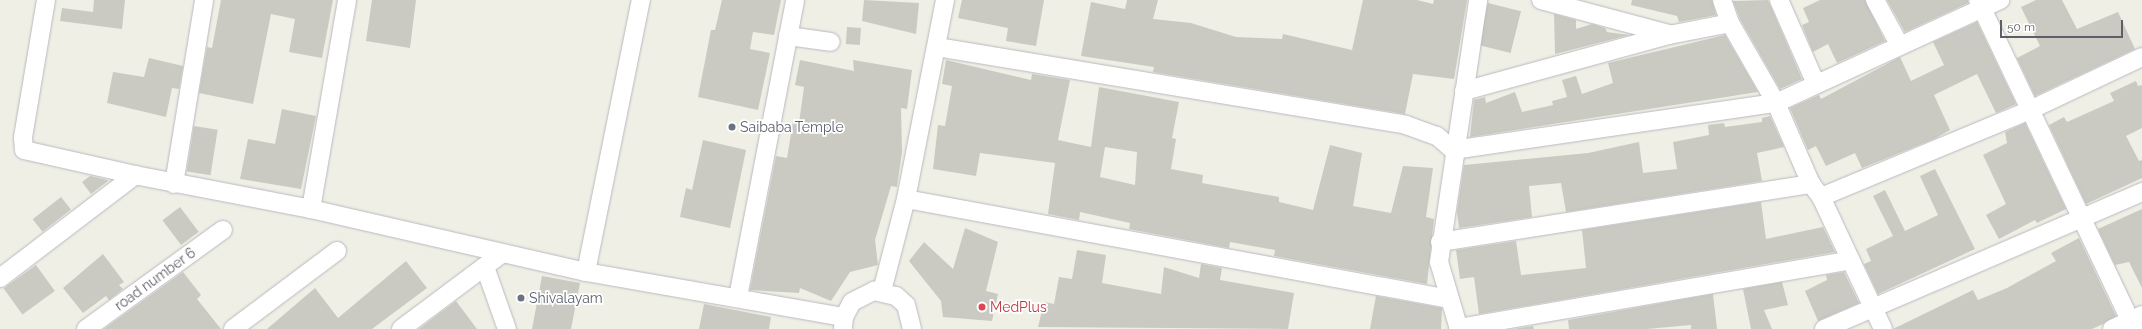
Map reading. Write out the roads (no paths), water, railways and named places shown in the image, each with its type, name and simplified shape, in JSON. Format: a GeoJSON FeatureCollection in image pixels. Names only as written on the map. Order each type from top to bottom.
{"type":"FeatureCollection","features":[{"type":"Feature","properties":{"kind":"street"},"geometry":{"type":"LineString","coordinates":[[46,0],[23,138],[24,150],[174,184],[311,209],[500,255],[586,272],[738,297],[844,323],[858,297],[882,291],[906,305],[912,329]]}},
{"type":"Feature","properties":{"kind":"street"},"geometry":{"type":"LineString","coordinates":[[174,184],[204,0]]}},
{"type":"Feature","properties":{"kind":"street"},"geometry":{"type":"LineString","coordinates":[[311,209],[347,0]]}},
{"type":"Feature","properties":{"kind":"street"},"geometry":{"type":"LineString","coordinates":[[586,272],[641,0]]}},
{"type":"Feature","properties":{"kind":"street"},"geometry":{"type":"LineString","coordinates":[[738,297],[795,0]]}},
{"type":"Feature","properties":{"kind":"street"},"geometry":{"type":"LineString","coordinates":[[882,291],[906,199],[946,0]]}},
{"type":"Feature","properties":{"kind":"street"},"geometry":{"type":"LineString","coordinates":[[1478,0],[1440,242],[1439,262],[1458,328],[1850,260]]}},
{"type":"Feature","properties":{"kind":"street"},"geometry":{"type":"LineString","coordinates":[[1541,0],[1669,35]]}},
{"type":"Feature","properties":{"kind":"street"},"geometry":{"type":"LineString","coordinates":[[1722,0],[1730,23],[1776,103],[1883,329]]}},
{"type":"Feature","properties":{"kind":"street"},"geometry":{"type":"LineString","coordinates":[[1779,0],[1816,84]]}},
{"type":"Feature","properties":{"kind":"street"},"geometry":{"type":"LineString","coordinates":[[1875,0],[1899,44]]}},
{"type":"Feature","properties":{"kind":"street"},"geometry":{"type":"LineString","coordinates":[[937,47],[1406,125],[1437,136],[1454,150],[1776,103],[1980,4],[2000,0]]}},
{"type":"Feature","properties":{"kind":"street"},"geometry":{"type":"LineString","coordinates":[[1980,4],[2080,218],[2135,322],[2112,329]]}},
{"type":"Feature","properties":{"kind":"street"},"geometry":{"type":"LineString","coordinates":[[1464,91],[1669,35],[1730,23]]}},
{"type":"Feature","properties":{"kind":"street"},"geometry":{"type":"LineString","coordinates":[[788,36],[831,42]]}},
{"type":"Feature","properties":{"kind":"street"},"geometry":{"type":"LineString","coordinates":[[1440,242],[1816,190],[2030,110],[2142,57]]}},
{"type":"Feature","properties":{"kind":"street"},"geometry":{"type":"LineString","coordinates":[[0,278],[135,175]]}},
{"type":"Feature","properties":{"kind":"street"},"geometry":{"type":"LineString","coordinates":[[1824,329],[1871,306],[2142,192]]}},
{"type":"Feature","properties":{"kind":"street"},"geometry":{"type":"LineString","coordinates":[[906,199],[1449,299]]}},
{"type":"Feature","properties":{"kind":"street","name":"road number 6"},"geometry":{"type":"LineString","coordinates":[[86,329],[223,230]]}},
{"type":"Feature","properties":{"kind":"street"},"geometry":{"type":"LineString","coordinates":[[233,329],[337,251]]}},
{"type":"Feature","properties":{"kind":"street"},"geometry":{"type":"LineString","coordinates":[[402,329],[500,255]]}},
{"type":"Feature","properties":{"kind":"street"},"geometry":{"type":"LineString","coordinates":[[485,267],[507,329]]}},
{"type":"Feature","properties":{"kind":"place","name":"Saibaba Temple"},"geometry":{"type":"Point","coordinates":[732,127]}},
{"type":"Feature","properties":{"kind":"place","name":"Shivalayam"},"geometry":{"type":"Point","coordinates":[521,298]}},
{"type":"Feature","properties":{"kind":"place","name":"MedPlus"},"geometry":{"type":"Point","coordinates":[982,307]}}]}
